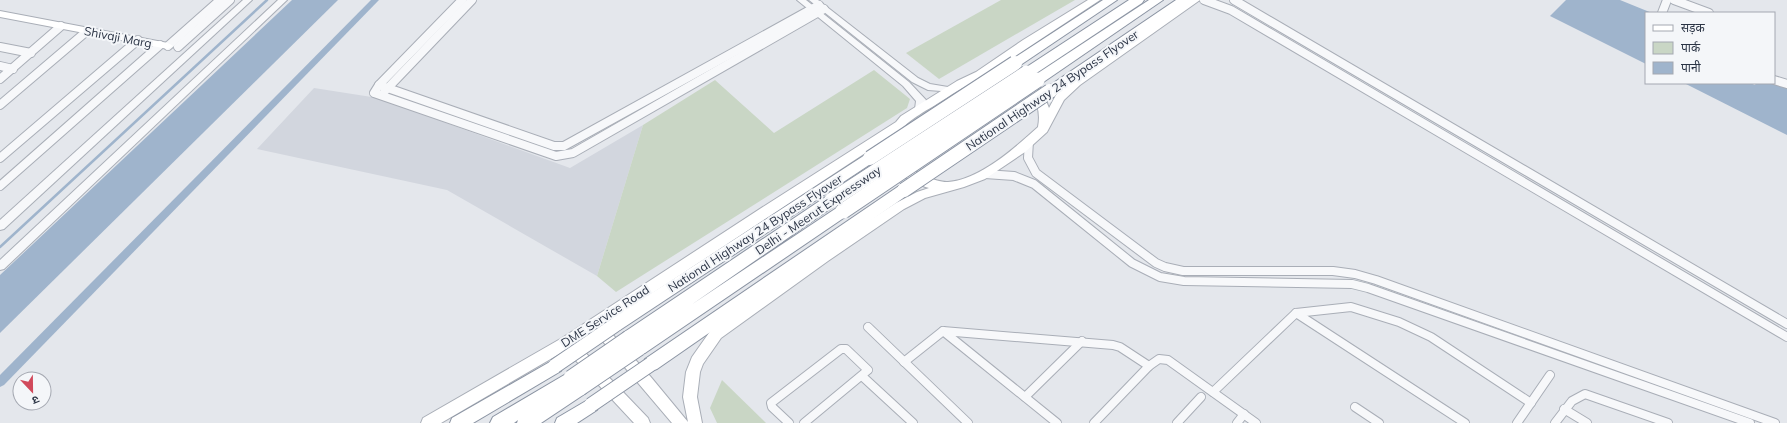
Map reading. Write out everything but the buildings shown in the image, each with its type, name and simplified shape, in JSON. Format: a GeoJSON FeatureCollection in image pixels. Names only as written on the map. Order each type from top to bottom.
{"type":"FeatureCollection","features":[{"type":"Feature","properties":{"kind":"highway","name":"National Highway 24 Bypass Flyover"},"geometry":{"type":"LineString","coordinates":[[458,423],[555,366],[1111,0]]}},
{"type":"Feature","properties":{"kind":"highway","name":"Delhi - Meerut Expressway"},"geometry":{"type":"LineString","coordinates":[[526,423],[575,383],[1138,0]]}},
{"type":"Feature","properties":{"kind":"highway","name":"Delhi - Meerut Expressway"},"geometry":{"type":"LineString","coordinates":[[838,205],[1157,0]]}},
{"type":"Feature","properties":{"kind":"highway","name":"National Highway 24 Bypass Flyover"},"geometry":{"type":"LineString","coordinates":[[563,423],[714,322],[1001,123],[1184,0]]}},
{"type":"Feature","properties":{"kind":"highway","name":"Delhi - Meerut Expressway"},"geometry":{"type":"LineString","coordinates":[[499,423],[575,383]]}},
{"type":"Feature","properties":{"kind":"main road"},"geometry":{"type":"LineString","coordinates":[[947,187],[920,181],[899,167],[890,147],[892,134],[905,119],[920,109],[979,75],[1027,42],[1095,0]]}},
{"type":"Feature","properties":{"kind":"main road"},"geometry":{"type":"LineString","coordinates":[[695,423],[690,397],[693,372],[700,356],[716,334],[824,257],[900,206],[921,196],[960,184],[985,174],[1043,129],[1060,98],[1076,82],[1195,0]]}},
{"type":"Feature","properties":{"kind":"main road","name":"Shivaji Marg"},"geometry":{"type":"LineString","coordinates":[[0,14],[169,46]]}},
{"type":"Feature","properties":{"kind":"main road"},"geometry":{"type":"LineString","coordinates":[[979,75],[991,73],[1007,75],[1023,82],[1038,93],[1045,111],[1043,129]]}},
{"type":"Feature","properties":{"kind":"main road","name":"DME Service Road"},"geometry":{"type":"LineString","coordinates":[[428,423],[567,342],[900,125]]}},
{"type":"Feature","properties":{"kind":"main road"},"geometry":{"type":"LineString","coordinates":[[595,323],[681,423]]}},
{"type":"Feature","properties":{"kind":"main road"},"geometry":{"type":"LineString","coordinates":[[567,342],[644,423]]}},
{"type":"Feature","properties":{"kind":"street","name":"Shivaji Marg"},"geometry":{"type":"LineString","coordinates":[[169,46],[220,0]]}},
{"type":"Feature","properties":{"kind":"street"},"geometry":{"type":"LineString","coordinates":[[0,186],[169,46],[230,0]]}},
{"type":"Feature","properties":{"kind":"street"},"geometry":{"type":"LineString","coordinates":[[2,221],[248,0]]}},
{"type":"Feature","properties":{"kind":"street"},"geometry":{"type":"LineString","coordinates":[[0,266],[283,0]]}},
{"type":"Feature","properties":{"kind":"street"},"geometry":{"type":"LineString","coordinates":[[462,0],[374,93],[556,156],[564,155],[579,149],[817,7]]}},
{"type":"Feature","properties":{"kind":"street"},"geometry":{"type":"LineString","coordinates":[[381,96],[472,0]]}},
{"type":"Feature","properties":{"kind":"street"},"geometry":{"type":"LineString","coordinates":[[801,0],[817,7],[915,80],[928,87],[951,90]]}},
{"type":"Feature","properties":{"kind":"street"},"geometry":{"type":"LineString","coordinates":[[1204,0],[1231,10],[1787,337]]}},
{"type":"Feature","properties":{"kind":"street"},"geometry":{"type":"LineString","coordinates":[[1234,0],[1787,324]]}},
{"type":"Feature","properties":{"kind":"street"},"geometry":{"type":"LineString","coordinates":[[1662,12],[1666,0]]}},
{"type":"Feature","properties":{"kind":"street"},"geometry":{"type":"LineString","coordinates":[[1674,0],[1706,12]]}},
{"type":"Feature","properties":{"kind":"street"},"geometry":{"type":"LineString","coordinates":[[379,86],[554,146],[564,146],[817,7]]}},
{"type":"Feature","properties":{"kind":"street"},"geometry":{"type":"LineString","coordinates":[[817,7],[912,89],[921,100],[920,109]]}},
{"type":"Feature","properties":{"kind":"street"},"geometry":{"type":"LineString","coordinates":[[0,79],[61,26]]}},
{"type":"Feature","properties":{"kind":"street"},"geometry":{"type":"LineString","coordinates":[[0,105],[86,31]]}},
{"type":"Feature","properties":{"kind":"street"},"geometry":{"type":"LineString","coordinates":[[0,158],[138,40]]}},
{"type":"Feature","properties":{"kind":"street"},"geometry":{"type":"LineString","coordinates":[[0,47],[31,53]]}},
{"type":"Feature","properties":{"kind":"street"},"geometry":{"type":"LineString","coordinates":[[0,66],[13,69]]}},
{"type":"Feature","properties":{"kind":"street"},"geometry":{"type":"LineString","coordinates":[[1775,80],[1787,84]]}},
{"type":"Feature","properties":{"kind":"street"},"geometry":{"type":"LineString","coordinates":[[1029,141],[1027,152],[1028,160],[1036,173],[1165,267],[1183,271],[1333,271],[1355,274],[1376,280],[1775,423]]}},
{"type":"Feature","properties":{"kind":"street"},"geometry":{"type":"LineString","coordinates":[[985,174],[1003,174],[1014,176],[1034,184],[1132,263],[1160,277],[1184,281],[1352,284],[1368,288],[1750,423]]}},
{"type":"Feature","properties":{"kind":"street"},"geometry":{"type":"LineString","coordinates":[[1132,263],[1140,250]]}},
{"type":"Feature","properties":{"kind":"street"},"geometry":{"type":"LineString","coordinates":[[1213,392],[1296,313],[1351,307],[1399,322],[1430,337],[1531,403]]}},
{"type":"Feature","properties":{"kind":"street"},"geometry":{"type":"LineString","coordinates":[[1296,313],[1465,423]]}},
{"type":"Feature","properties":{"kind":"street"},"geometry":{"type":"LineString","coordinates":[[868,327],[968,423]]}},
{"type":"Feature","properties":{"kind":"street"},"geometry":{"type":"LineString","coordinates":[[904,362],[943,331],[1082,341],[1117,346],[1149,366]]}},
{"type":"Feature","properties":{"kind":"street"},"geometry":{"type":"LineString","coordinates":[[943,331],[1057,423]]}},
{"type":"Feature","properties":{"kind":"street"},"geometry":{"type":"LineString","coordinates":[[1024,397],[1082,341]]}},
{"type":"Feature","properties":{"kind":"street"},"geometry":{"type":"LineString","coordinates":[[788,423],[772,407],[771,403],[840,350],[846,349],[868,369],[862,376],[804,423]]}},
{"type":"Feature","properties":{"kind":"street"},"geometry":{"type":"LineString","coordinates":[[1094,423],[1149,366],[1159,358],[1168,360],[1256,423]]}},
{"type":"Feature","properties":{"kind":"street"},"geometry":{"type":"LineString","coordinates":[[1518,423],[1550,375]]}},
{"type":"Feature","properties":{"kind":"street"},"geometry":{"type":"LineString","coordinates":[[862,376],[913,423]]}},
{"type":"Feature","properties":{"kind":"street"},"geometry":{"type":"LineString","coordinates":[[1555,423],[1564,409],[1580,395],[1585,394],[1668,423]]}},
{"type":"Feature","properties":{"kind":"street"},"geometry":{"type":"LineString","coordinates":[[1177,423],[1201,396]]}},
{"type":"Feature","properties":{"kind":"street"},"geometry":{"type":"LineString","coordinates":[[1355,406],[1379,423]]}},
{"type":"Feature","properties":{"kind":"street"},"geometry":{"type":"LineString","coordinates":[[1564,409],[1586,423]]}},
{"type":"Feature","properties":{"kind":"street"},"geometry":{"type":"LineString","coordinates":[[1237,423],[1244,414]]}},
{"type":"Feature","properties":{"kind":"shaded area"},"geometry":{"type":"Polygon","coordinates":[[[314,88],[378,98],[570,168],[643,125],[597,276],[447,190],[257,149],[314,88]]]}},
{"type":"Feature","properties":{"kind":"green space"},"geometry":{"type":"Polygon","coordinates":[[[1001,0],[1075,0],[939,79],[906,53],[1001,0]]]}},
{"type":"Feature","properties":{"kind":"green space"},"geometry":{"type":"Polygon","coordinates":[[[874,70],[910,99],[907,108],[616,292],[597,276],[643,125],[715,80],[774,133],[874,70]]]}},
{"type":"Feature","properties":{"kind":"green space"},"geometry":{"type":"Polygon","coordinates":[[[722,380],[766,423],[717,423],[710,408],[722,380]]]}},
{"type":"Feature","properties":{"kind":"water"},"geometry":{"type":"Polygon","coordinates":[[[292,0],[338,0],[0,333],[0,275],[292,0]]]}},
{"type":"Feature","properties":{"kind":"water"},"geometry":{"type":"Polygon","coordinates":[[[1566,0],[1620,0],[1650,12],[1645,12],[1645,64],[1550,16],[1566,0]]]}},
{"type":"Feature","properties":{"kind":"water"},"geometry":{"type":"Polygon","coordinates":[[[1686,84],[1787,85],[1787,135],[1686,84]]]}},
{"type":"Feature","properties":{"kind":"waterway"},"geometry":{"type":"LineString","coordinates":[[0,247],[267,0]]}},
{"type":"Feature","properties":{"kind":"waterway"},"geometry":{"type":"LineString","coordinates":[[0,382],[375,0]]}}]}
